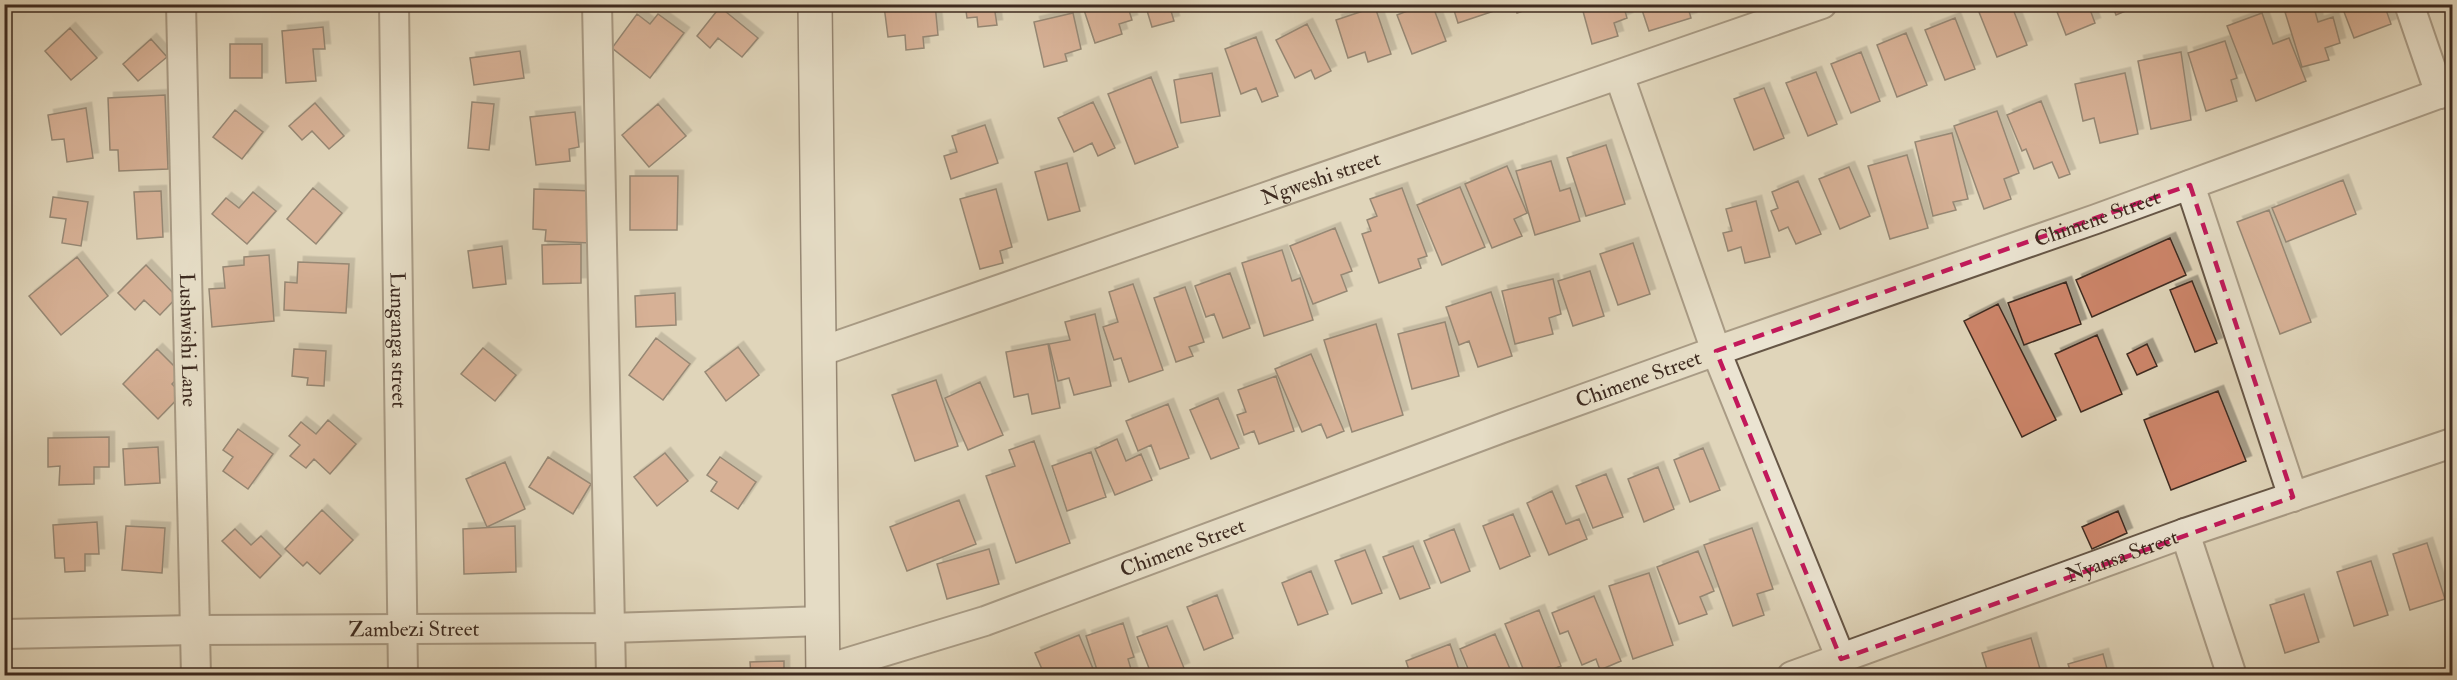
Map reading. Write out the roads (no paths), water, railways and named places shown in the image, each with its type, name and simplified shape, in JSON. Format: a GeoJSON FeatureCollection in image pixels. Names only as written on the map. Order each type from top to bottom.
{"type":"FeatureCollection","features":[{"type":"Feature","properties":{"kind":"street","name":"Lushwishi Lane"},"geometry":{"type":"LineString","coordinates":[[181,4],[196,675]]}},
{"type":"Feature","properties":{"kind":"street","name":"Lunganga street"},"geometry":{"type":"LineString","coordinates":[[394,4],[403,675]]}},
{"type":"Feature","properties":{"kind":"street"},"geometry":{"type":"LineString","coordinates":[[597,4],[611,675]]}},
{"type":"Feature","properties":{"kind":"street"},"geometry":{"type":"LineString","coordinates":[[815,4],[823,673]]}},
{"type":"Feature","properties":{"kind":"street","name":"Ngweshi street"},"geometry":{"type":"LineString","coordinates":[[819,352],[1822,4]]}},
{"type":"Feature","properties":{"kind":"street"},"geometry":{"type":"LineString","coordinates":[[2409,4],[2446,92]]}},
{"type":"Feature","properties":{"kind":"street"},"geometry":{"type":"LineString","coordinates":[[1619,75],[1716,351],[1841,659]]}},
{"type":"Feature","properties":{"kind":"street","name":"Chimene Street"},"geometry":{"type":"LineString","coordinates":[[823,673],[985,621],[1716,351],[2190,185],[2446,92]]}},
{"type":"Feature","properties":{"kind":"street"},"geometry":{"type":"LineString","coordinates":[[2190,185],[2293,497]]}},
{"type":"Feature","properties":{"kind":"street","name":"Nyansa Street"},"geometry":{"type":"LineString","coordinates":[[1792,675],[2185,533],[2452,443]]}},
{"type":"Feature","properties":{"kind":"street"},"geometry":{"type":"LineString","coordinates":[[2185,533],[2232,675]]}},
{"type":"Feature","properties":{"kind":"street","name":"Zambezi Street"},"geometry":{"type":"LineString","coordinates":[[4,634],[195,630],[610,628],[823,621]]}}]}
